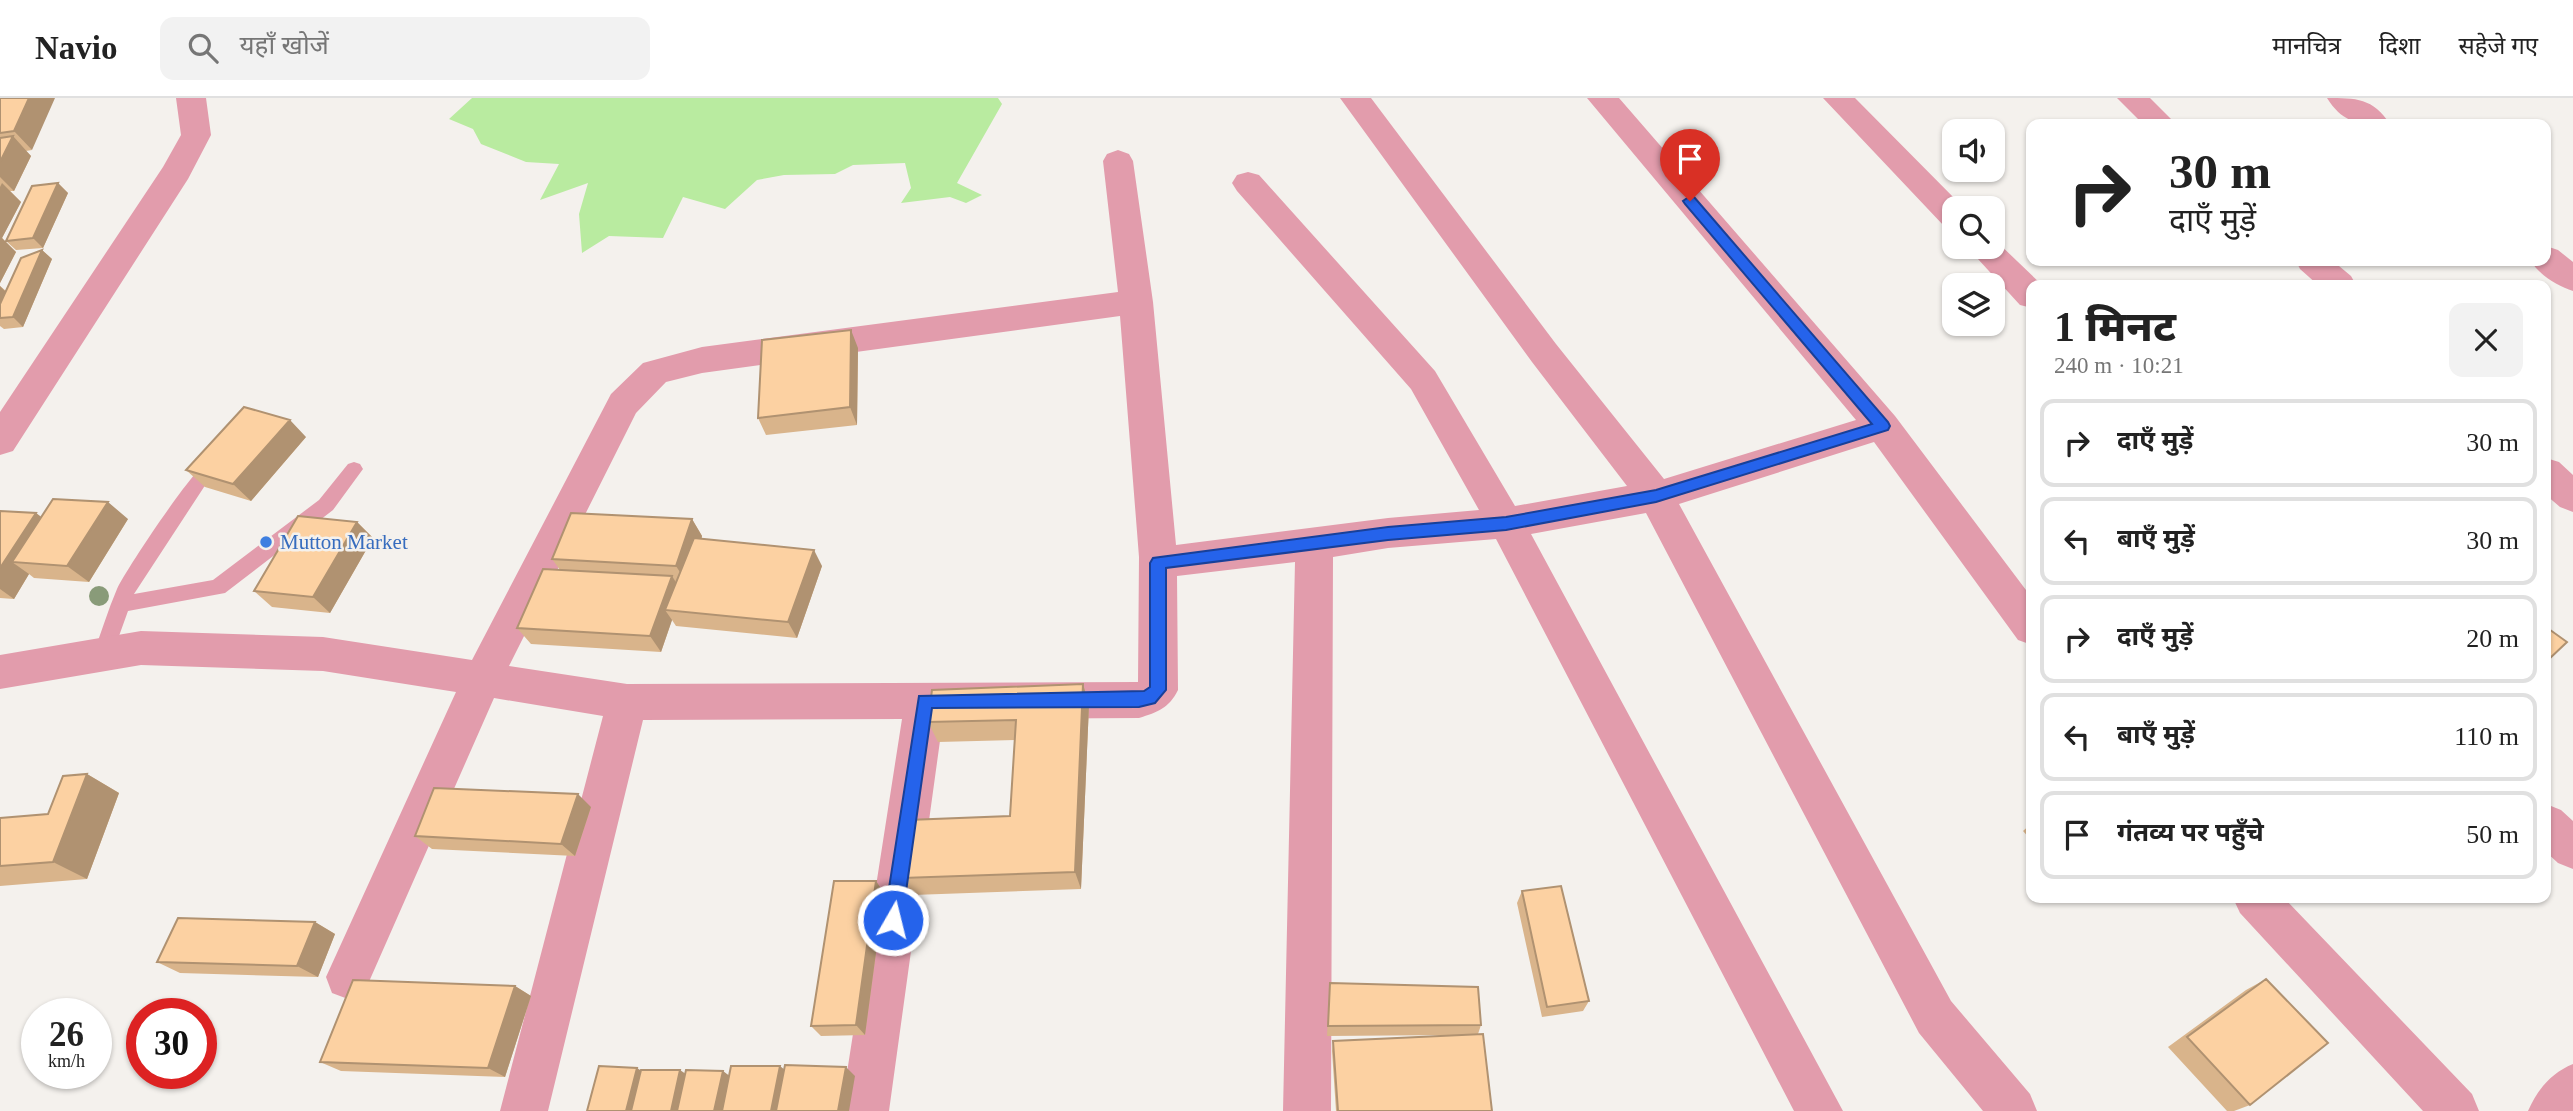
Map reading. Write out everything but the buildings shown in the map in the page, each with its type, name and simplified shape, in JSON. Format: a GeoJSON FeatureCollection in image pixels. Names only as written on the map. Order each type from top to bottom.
{"type":"FeatureCollection","features":[{"type":"Feature","properties":{"kind":"street"},"geometry":{"type":"LineString","coordinates":[[0,441],[177,171],[195,135],[191,98]]}},
{"type":"Feature","properties":{"kind":"street"},"geometry":{"type":"LineString","coordinates":[[1355,98],[1544,353],[1656,496],[1936,1017],[2013,1111]]}},
{"type":"Feature","properties":{"kind":"street"},"geometry":{"type":"LineString","coordinates":[[1602,98],[1882,426],[2026,620]]}},
{"type":"Feature","properties":{"kind":"street"},"geometry":{"type":"LineString","coordinates":[[1838,98],[1942,205]]}},
{"type":"Feature","properties":{"kind":"street"},"geometry":{"type":"LineString","coordinates":[[2132,98],[2155,119]]}},
{"type":"Feature","properties":{"kind":"street"},"geometry":{"type":"LineString","coordinates":[[2342,98],[2369,119]]}},
{"type":"Feature","properties":{"kind":"street"},"geometry":{"type":"LineString","coordinates":[[0,673],[141,648],[323,654],[627,702],[1139,700],[1149,697],[1158,690],[1158,563],[1136,302],[1118,161]]}},
{"type":"Feature","properties":{"kind":"street"},"geometry":{"type":"LineString","coordinates":[[1248,183],[1423,380],[1506,523],[1819,1111]]}},
{"type":"Feature","properties":{"kind":"street"},"geometry":{"type":"LineString","coordinates":[[1995,259],[2026,290]]}},
{"type":"Feature","properties":{"kind":"street"},"geometry":{"type":"LineString","coordinates":[[2551,262],[2573,279]]}},
{"type":"Feature","properties":{"kind":"street"},"geometry":{"type":"LineString","coordinates":[[2318,266],[2333,280]]}},
{"type":"Feature","properties":{"kind":"street"},"geometry":{"type":"LineString","coordinates":[[348,977],[483,678],[623,404],[655,372],[702,360],[1136,302]]}},
{"type":"Feature","properties":{"kind":"street"},"geometry":{"type":"LineString","coordinates":[[1158,563],[1388,533],[1506,523],[1656,496],[1882,426]]}},
{"type":"Feature","properties":{"kind":"street"},"geometry":{"type":"LineString","coordinates":[[2551,477],[2573,497]]}},
{"type":"Feature","properties":{"kind":"street"},"geometry":{"type":"LineString","coordinates":[[1307,1111],[1314,544]]}},
{"type":"Feature","properties":{"kind":"street"},"geometry":{"type":"LineString","coordinates":[[865,1111],[925,701]]}},
{"type":"Feature","properties":{"kind":"street"},"geometry":{"type":"LineString","coordinates":[[524,1111],[627,702]]}},
{"type":"Feature","properties":{"kind":"street"},"geometry":{"type":"LineString","coordinates":[[2551,829],[2573,849]]}},
{"type":"Feature","properties":{"kind":"street"},"geometry":{"type":"LineString","coordinates":[[2260,903],[2455,1111]]}},
{"type":"Feature","properties":{"kind":"street"},"geometry":{"type":"LineString","coordinates":[[2552,1111],[2573,1087]]}},
{"type":"Feature","properties":{"kind":"lane"},"geometry":{"type":"LineString","coordinates":[[103,655],[126,590],[224,450]]}},
{"type":"Feature","properties":{"kind":"lane"},"geometry":{"type":"LineString","coordinates":[[121,604],[218,587],[326,505],[354,469]]}},
{"type":"Feature","properties":{"kind":"green space"},"geometry":{"type":"Polygon","coordinates":[[[472,98],[998,98],[1002,104],[957,183],[982,195],[966,203],[950,197],[901,203],[911,188],[905,163],[853,165],[835,174],[784,175],[757,180],[725,209],[683,197],[663,238],[609,236],[582,253],[579,214],[588,183],[540,200],[559,164],[526,162],[481,144],[473,129],[449,119],[472,98]]]}},
{"type":"Feature","properties":{"kind":"place","name":"Mutton Market"},"geometry":{"type":"Point","coordinates":[266,542]}},
{"type":"Feature","properties":{"kind":"route"},"geometry":{"type":"LineString","coordinates":[[893,920],[925,701],[1139,700],[1149,697],[1158,690],[1159,677],[1158,563],[1388,533],[1506,523],[1656,496],[1882,426],[1690,201]]}}]}
